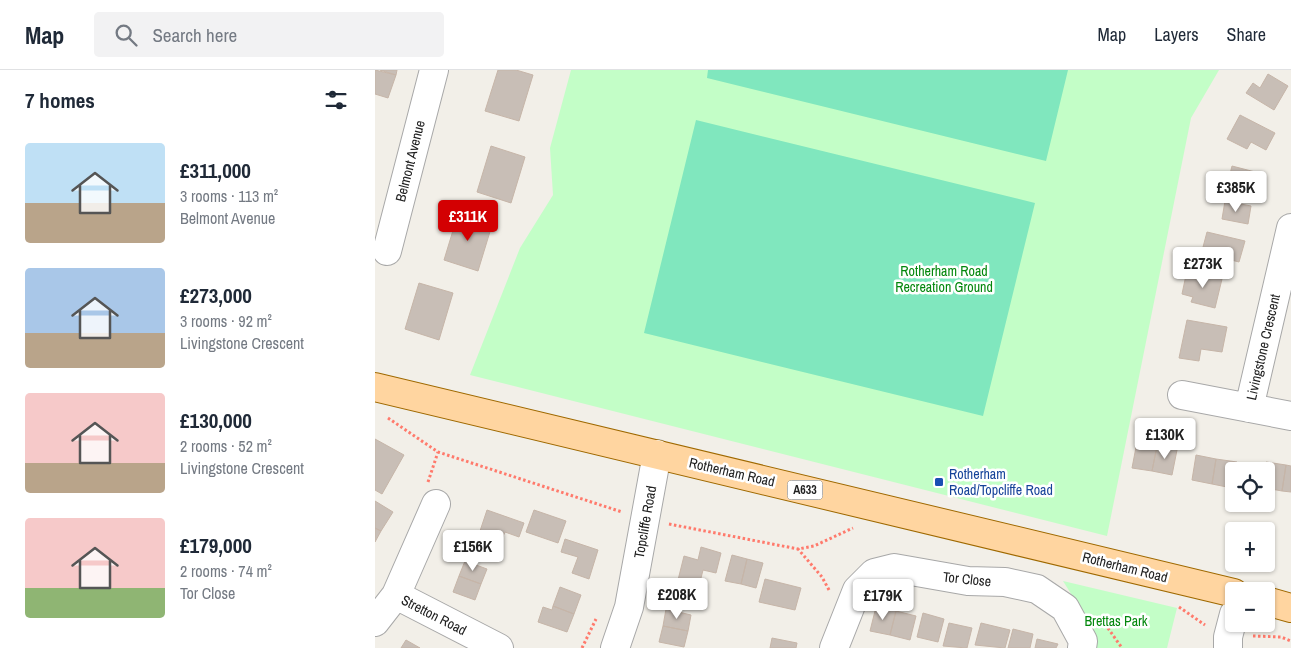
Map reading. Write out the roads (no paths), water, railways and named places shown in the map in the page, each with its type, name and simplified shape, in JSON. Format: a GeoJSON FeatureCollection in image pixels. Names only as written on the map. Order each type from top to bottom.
{"type":"FeatureCollection","features":[{"type":"Feature","properties":{"kind":"main road","name":"Rotherham Road"},"geometry":{"type":"LineString","coordinates":[[375,387],[1225,591]]}},
{"type":"Feature","properties":{"kind":"main road"},"geometry":{"type":"LineString","coordinates":[[1275,604],[1291,608]]}},
{"type":"Feature","properties":{"kind":"street","name":"Belmont Avenue"},"geometry":{"type":"LineString","coordinates":[[387,252],[434,70]]}},
{"type":"Feature","properties":{"kind":"street","name":"Livingstone Crescent"},"geometry":{"type":"LineString","coordinates":[[1249,408],[1291,228]]}},
{"type":"Feature","properties":{"kind":"street","name":"Livingstone Crescent"},"geometry":{"type":"LineString","coordinates":[[1181,395],[1291,416]]}},
{"type":"Feature","properties":{"kind":"street","name":"Topcliffe Road"},"geometry":{"type":"LineString","coordinates":[[615,648],[629,607],[657,454]]}},
{"type":"Feature","properties":{"kind":"street","name":"Stretton Road"},"geometry":{"type":"LineString","coordinates":[[375,622],[396,595],[436,504]]}},
{"type":"Feature","properties":{"kind":"street","name":"Tor Close"},"geometry":{"type":"LineString","coordinates":[[834,648],[857,590],[874,573],[894,568],[968,581],[1005,582],[1037,589],[1065,608],[1083,641],[1081,648]]}},
{"type":"Feature","properties":{"kind":"street","name":"Stretton Road"},"geometry":{"type":"LineString","coordinates":[[396,595],[499,648]]}},
{"type":"Feature","properties":{"kind":"place","name":"Rotherham Road/Topcliffe Road"},"geometry":{"type":"Point","coordinates":[939,482]}},
{"type":"Feature","properties":{"kind":"park label","name":"Rotherham Road Recreation Ground"},"geometry":{"type":"Point","coordinates":[944,280]}},
{"type":"Feature","properties":{"kind":"park label","name":"Brettas Park"},"geometry":{"type":"Point","coordinates":[1116,621]}}]}
